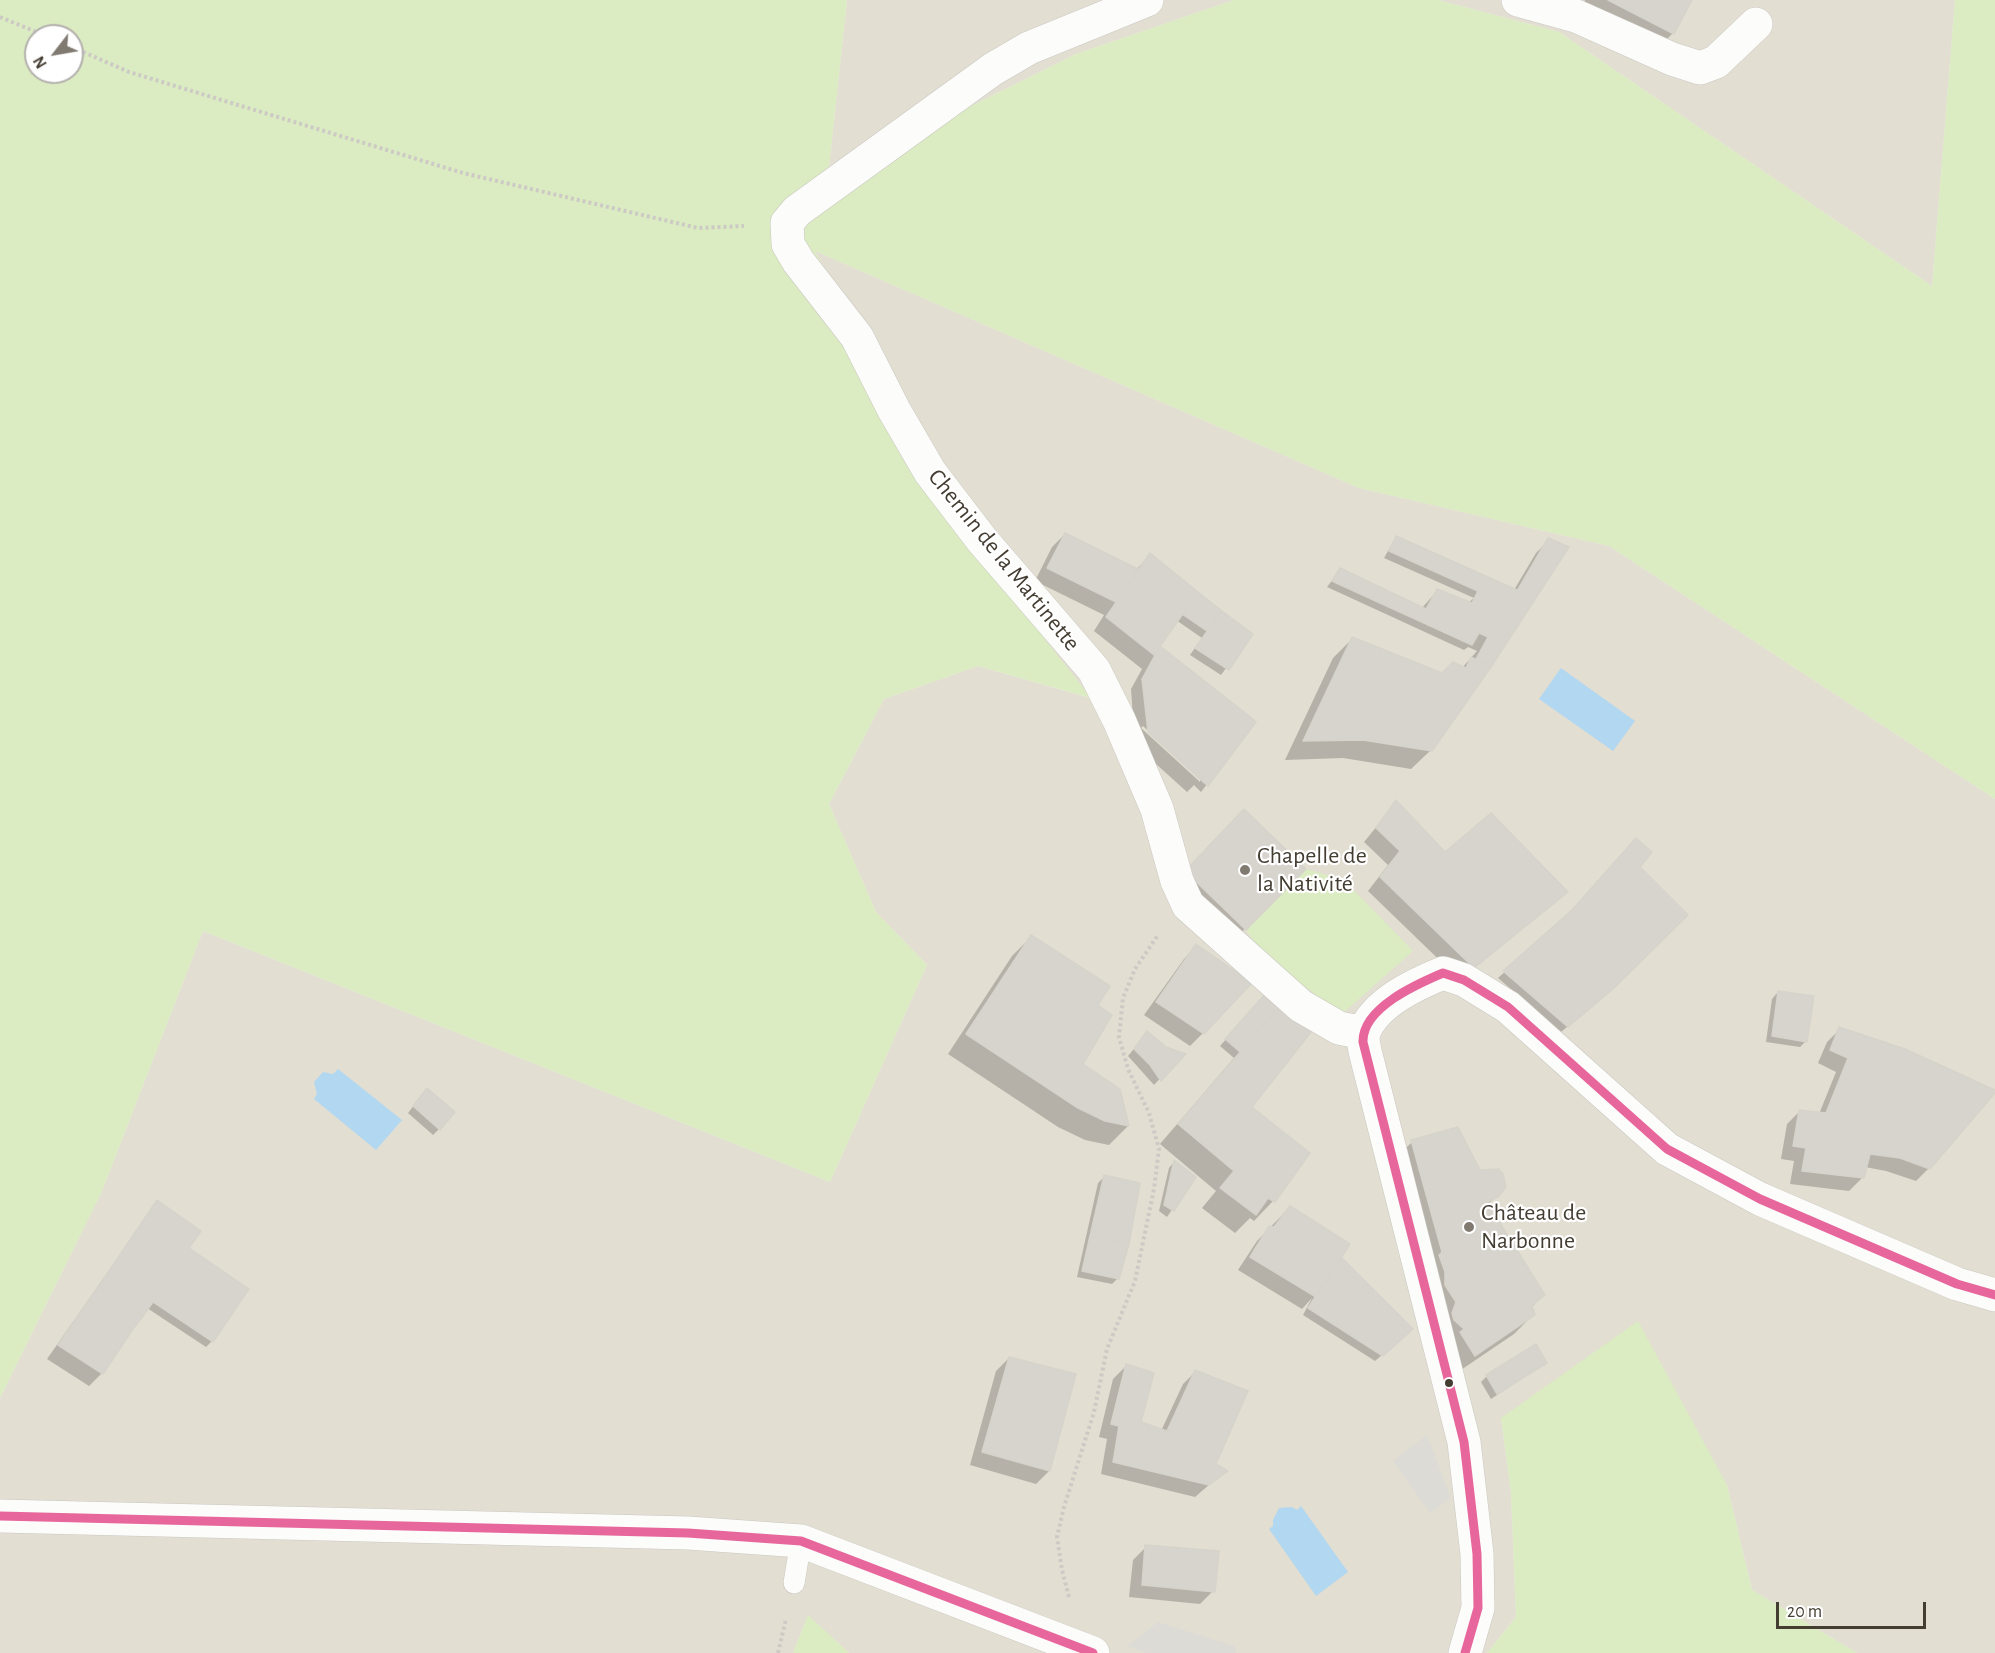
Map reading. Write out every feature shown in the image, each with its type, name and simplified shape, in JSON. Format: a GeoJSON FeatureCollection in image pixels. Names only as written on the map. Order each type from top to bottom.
{"type":"FeatureCollection","features":[{"type":"Feature","properties":{"kind":"street"},"geometry":{"type":"LineString","coordinates":[[787,224],[797,211],[993,69],[1029,48],[1147,0]]}},
{"type":"Feature","properties":{"kind":"street"},"geometry":{"type":"LineString","coordinates":[[1518,0],[1576,16],[1672,59],[1700,68],[1716,62],[1756,24]]}},
{"type":"Feature","properties":{"kind":"street","name":"Chemin de la Martinette"},"geometry":{"type":"LineString","coordinates":[[787,224],[788,244],[798,261],[856,337],[930,472],[982,540],[1094,670],[1119,720],[1157,809],[1176,881],[1188,905],[1300,1006],[1339,1028],[1364,1034]]}},
{"type":"Feature","properties":{"kind":"street"},"geometry":{"type":"LineString","coordinates":[[1465,1653],[1478,1608],[1477,1554],[1464,1442],[1365,1051],[1364,1034],[1380,1010],[1417,983],[1443,973],[1464,980],[1508,1006],[1667,1149],[1760,1198],[1957,1284],[1995,1295]]}},
{"type":"Feature","properties":{"kind":"street"},"geometry":{"type":"LineString","coordinates":[[0,1516],[688,1533],[801,1541],[1089,1652]]}},
{"type":"Feature","properties":{"kind":"lane"},"geometry":{"type":"LineString","coordinates":[[794,1584],[801,1541]]}},
{"type":"Feature","properties":{"kind":"path"},"geometry":{"type":"LineString","coordinates":[[0,17],[24,27]]}},
{"type":"Feature","properties":{"kind":"path"},"geometry":{"type":"LineString","coordinates":[[84,52],[129,72],[463,173],[698,228],[787,224]]}},
{"type":"Feature","properties":{"kind":"path"},"geometry":{"type":"LineString","coordinates":[[1089,1652],[1062,1570],[1058,1537],[1064,1507],[1094,1412],[1107,1349],[1135,1281],[1148,1228],[1159,1149],[1149,1113],[1128,1069],[1119,1036],[1123,998],[1135,969],[1162,930],[1176,881]]}},
{"type":"Feature","properties":{"kind":"shaded area"},"geometry":{"type":"Polygon","coordinates":[[[847,0],[1234,0],[1076,54],[828,177],[847,0]]]}},
{"type":"Feature","properties":{"kind":"shaded area"},"geometry":{"type":"Polygon","coordinates":[[[1438,0],[1955,0],[1932,286],[1559,32],[1438,0]]]}},
{"type":"Feature","properties":{"kind":"shaded area"},"geometry":{"type":"Polygon","coordinates":[[[815,251],[1359,488],[1609,546],[1995,799],[1995,1653],[1857,1653],[1752,1590],[1727,1485],[1501,1418],[1511,1493],[1516,1617],[1487,1653],[849,1653],[808,1616],[793,1653],[0,1653],[0,1398],[102,1191],[203,931],[830,1182],[927,965],[876,912],[829,804],[884,699],[978,666],[1090,698],[982,559],[815,251]]]}},
{"type":"Feature","properties":{"kind":"shaded area"},"geometry":{"type":"Polygon","coordinates":[[[1427,1435],[1451,1498],[1430,1513],[1393,1461],[1427,1435]]]}},
{"type":"Feature","properties":{"kind":"shaded area"},"geometry":{"type":"Polygon","coordinates":[[[1158,1622],[1235,1646],[1236,1653],[1146,1653],[1127,1646],[1158,1622]]]}},
{"type":"Feature","properties":{"kind":"green space"},"geometry":{"type":"Polygon","coordinates":[[[0,0],[847,0],[828,177],[1076,54],[1234,0],[1438,0],[1559,32],[1932,286],[1955,0],[1995,0],[1995,799],[1609,546],[1359,488],[815,251],[982,559],[1091,698],[978,666],[884,699],[829,804],[876,912],[927,965],[830,1182],[203,931],[102,1191],[0,1398],[0,0]]]}},
{"type":"Feature","properties":{"kind":"green space"},"geometry":{"type":"Polygon","coordinates":[[[1306,869],[1344,880],[1413,951],[1341,1015],[1260,951],[1246,930],[1306,869]]]}},
{"type":"Feature","properties":{"kind":"green space"},"geometry":{"type":"Polygon","coordinates":[[[1638,1321],[1727,1485],[1752,1590],[1857,1653],[1487,1653],[1516,1617],[1511,1493],[1501,1418],[1638,1321]]]}},
{"type":"Feature","properties":{"kind":"green space"},"geometry":{"type":"Polygon","coordinates":[[[808,1615],[849,1653],[793,1653],[808,1615]]]}},
{"type":"Feature","properties":{"kind":"water"},"geometry":{"type":"Polygon","coordinates":[[[1561,668],[1635,721],[1613,751],[1539,699],[1561,668]]]}},
{"type":"Feature","properties":{"kind":"water"},"geometry":{"type":"Polygon","coordinates":[[[338,1069],[402,1120],[376,1150],[314,1099],[317,1094],[314,1082],[323,1072],[333,1074],[338,1069]]]}},
{"type":"Feature","properties":{"kind":"water"},"geometry":{"type":"Polygon","coordinates":[[[1301,1506],[1348,1572],[1316,1596],[1269,1529],[1273,1526],[1273,1520],[1279,1508],[1292,1507],[1297,1510],[1301,1506]]]}},
{"type":"Feature","properties":{"kind":"building"},"geometry":{"type":"Polygon","coordinates":[[[1608,0],[1692,0],[1674,34],[1608,0]]]}},
{"type":"Feature","properties":{"kind":"building"},"geometry":{"type":"Polygon","coordinates":[[[1065,533],[1138,569],[1116,602],[1047,568],[1065,533]]]}},
{"type":"Feature","properties":{"kind":"building"},"geometry":{"type":"Polygon","coordinates":[[[1396,536],[1517,590],[1509,605],[1389,551],[1396,536]]]}},
{"type":"Feature","properties":{"kind":"building"},"geometry":{"type":"Polygon","coordinates":[[[1548,538],[1569,547],[1491,667],[1476,659],[1488,637],[1426,609],[1437,589],[1472,603],[1478,591],[1509,605],[1548,538]]]}},
{"type":"Feature","properties":{"kind":"building"},"geometry":{"type":"Polygon","coordinates":[[[1150,553],[1198,592],[1154,655],[1106,617],[1150,553]]]}},
{"type":"Feature","properties":{"kind":"building"},"geometry":{"type":"Polygon","coordinates":[[[1340,568],[1479,633],[1472,645],[1332,581],[1340,568]]]}},
{"type":"Feature","properties":{"kind":"building"},"geometry":{"type":"Polygon","coordinates":[[[1198,592],[1222,611],[1207,631],[1182,614],[1198,592]]]}},
{"type":"Feature","properties":{"kind":"building"},"geometry":{"type":"Polygon","coordinates":[[[1222,611],[1253,634],[1229,670],[1195,648],[1222,611]]]}},
{"type":"Feature","properties":{"kind":"building"},"geometry":{"type":"Polygon","coordinates":[[[1352,637],[1442,673],[1453,662],[1466,668],[1471,657],[1491,667],[1432,751],[1363,740],[1303,741],[1352,637]]]}},
{"type":"Feature","properties":{"kind":"building"},"geometry":{"type":"Polygon","coordinates":[[[1160,646],[1249,716],[1201,780],[1148,732],[1142,679],[1160,646]]]}},
{"type":"Feature","properties":{"kind":"building"},"geometry":{"type":"Polygon","coordinates":[[[1249,716],[1256,722],[1208,786],[1201,780],[1249,716]]]}},
{"type":"Feature","properties":{"kind":"building"},"geometry":{"type":"Polygon","coordinates":[[[1396,800],[1445,852],[1491,813],[1568,892],[1474,968],[1380,877],[1400,851],[1376,828],[1396,800]]]}},
{"type":"Feature","properties":{"kind":"building","name":"Chapelle de la Nativité"},"geometry":{"type":"Polygon","coordinates":[[[1244,809],[1306,869],[1246,930],[1185,871],[1244,809]]]}},
{"type":"Feature","properties":{"kind":"building"},"geometry":{"type":"Polygon","coordinates":[[[1636,838],[1652,852],[1640,867],[1688,915],[1613,989],[1568,1027],[1503,971],[1572,910],[1636,838]]]}},
{"type":"Feature","properties":{"kind":"building"},"geometry":{"type":"Polygon","coordinates":[[[1031,935],[1110,986],[1098,1005],[1112,1015],[1083,1064],[1120,1089],[1129,1126],[1105,1121],[1078,1108],[966,1034],[1031,935]]]}},
{"type":"Feature","properties":{"kind":"building"},"geometry":{"type":"Polygon","coordinates":[[[1196,944],[1252,983],[1204,1034],[1156,1002],[1196,944]]]}},
{"type":"Feature","properties":{"kind":"building"},"geometry":{"type":"Polygon","coordinates":[[[1778,991],[1814,996],[1807,1042],[1772,1036],[1778,991]]]}},
{"type":"Feature","properties":{"kind":"building"},"geometry":{"type":"Polygon","coordinates":[[[1266,993],[1280,1006],[1240,1052],[1225,1039],[1266,993]]]}},
{"type":"Feature","properties":{"kind":"building"},"geometry":{"type":"Polygon","coordinates":[[[1280,1006],[1311,1032],[1252,1107],[1310,1153],[1275,1202],[1268,1198],[1256,1215],[1220,1188],[1234,1171],[1178,1124],[1280,1006]]]}},
{"type":"Feature","properties":{"kind":"building"},"geometry":{"type":"Polygon","coordinates":[[[1839,1027],[1905,1049],[1995,1090],[1995,1093],[1930,1169],[1900,1158],[1870,1154],[1864,1178],[1802,1171],[1806,1148],[1793,1146],[1799,1110],[1826,1113],[1848,1058],[1830,1050],[1839,1027]]]}},
{"type":"Feature","properties":{"kind":"building"},"geometry":{"type":"Polygon","coordinates":[[[1147,1031],[1166,1047],[1186,1054],[1161,1081],[1150,1065],[1134,1049],[1147,1031]]]}},
{"type":"Feature","properties":{"kind":"building"},"geometry":{"type":"Polygon","coordinates":[[[427,1088],[455,1112],[440,1130],[413,1106],[427,1088]]]}},
{"type":"Feature","properties":{"kind":"building","name":"Château de Narbonne"},"geometry":{"type":"Polygon","coordinates":[[[1458,1127],[1480,1170],[1499,1169],[1503,1174],[1506,1187],[1498,1197],[1487,1202],[1545,1295],[1532,1305],[1535,1315],[1475,1356],[1460,1332],[1464,1329],[1454,1320],[1452,1313],[1456,1302],[1445,1285],[1445,1272],[1439,1255],[1442,1252],[1411,1140],[1458,1127]]]}},
{"type":"Feature","properties":{"kind":"building"},"geometry":{"type":"Polygon","coordinates":[[[1174,1160],[1196,1177],[1174,1211],[1164,1205],[1174,1160]]]}},
{"type":"Feature","properties":{"kind":"building"},"geometry":{"type":"Polygon","coordinates":[[[1104,1175],[1140,1183],[1129,1244],[1090,1236],[1104,1175]]]}},
{"type":"Feature","properties":{"kind":"building"},"geometry":{"type":"Polygon","coordinates":[[[157,1200],[201,1231],[189,1248],[249,1289],[213,1342],[153,1302],[143,1316],[99,1286],[157,1200]]]}},
{"type":"Feature","properties":{"kind":"building"},"geometry":{"type":"Polygon","coordinates":[[[1290,1206],[1350,1244],[1316,1297],[1250,1257],[1269,1226],[1274,1227],[1290,1206]]]}},
{"type":"Feature","properties":{"kind":"building"},"geometry":{"type":"Polygon","coordinates":[[[1090,1236],[1129,1244],[1119,1279],[1082,1271],[1090,1236]]]}},
{"type":"Feature","properties":{"kind":"building"},"geometry":{"type":"Polygon","coordinates":[[[1341,1257],[1413,1329],[1383,1356],[1308,1308],[1341,1257]]]}},
{"type":"Feature","properties":{"kind":"building"},"geometry":{"type":"Polygon","coordinates":[[[99,1286],[143,1316],[133,1329],[89,1300],[99,1286]]]}},
{"type":"Feature","properties":{"kind":"building"},"geometry":{"type":"Polygon","coordinates":[[[89,1300],[133,1329],[103,1374],[58,1345],[89,1300]]]}},
{"type":"Feature","properties":{"kind":"building"},"geometry":{"type":"Polygon","coordinates":[[[1536,1344],[1547,1363],[1497,1394],[1486,1375],[1536,1344]]]}},
{"type":"Feature","properties":{"kind":"building"},"geometry":{"type":"Polygon","coordinates":[[[1009,1357],[1076,1374],[1050,1471],[982,1452],[1009,1357]]]}},
{"type":"Feature","properties":{"kind":"building"},"geometry":{"type":"Polygon","coordinates":[[[1126,1364],[1154,1373],[1141,1422],[1167,1431],[1195,1370],[1248,1391],[1216,1464],[1228,1471],[1209,1485],[1113,1462],[1119,1426],[1111,1424],[1126,1364]]]}},
{"type":"Feature","properties":{"kind":"building"},"geometry":{"type":"Polygon","coordinates":[[[1145,1545],[1219,1551],[1215,1592],[1142,1585],[1145,1545]]]}},
{"type":"Feature","properties":{"kind":"transit line"},"geometry":{"type":"LineString","coordinates":[[1465,1653],[1478,1608],[1477,1554],[1464,1442],[1363,1042],[1365,1030],[1371,1018],[1393,999],[1443,973],[1464,980],[1508,1007],[1667,1149],[1760,1199],[1957,1284],[1995,1295]]}},
{"type":"Feature","properties":{"kind":"transit line"},"geometry":{"type":"LineString","coordinates":[[0,1516],[688,1533],[801,1541],[1093,1653]]}},
{"type":"Feature","properties":{"kind":"place","name":"Chapelle de la Nativité"},"geometry":{"type":"Point","coordinates":[1245,870]}},
{"type":"Feature","properties":{"kind":"place","name":"Château de Narbonne"},"geometry":{"type":"Point","coordinates":[1469,1227]}}]}
